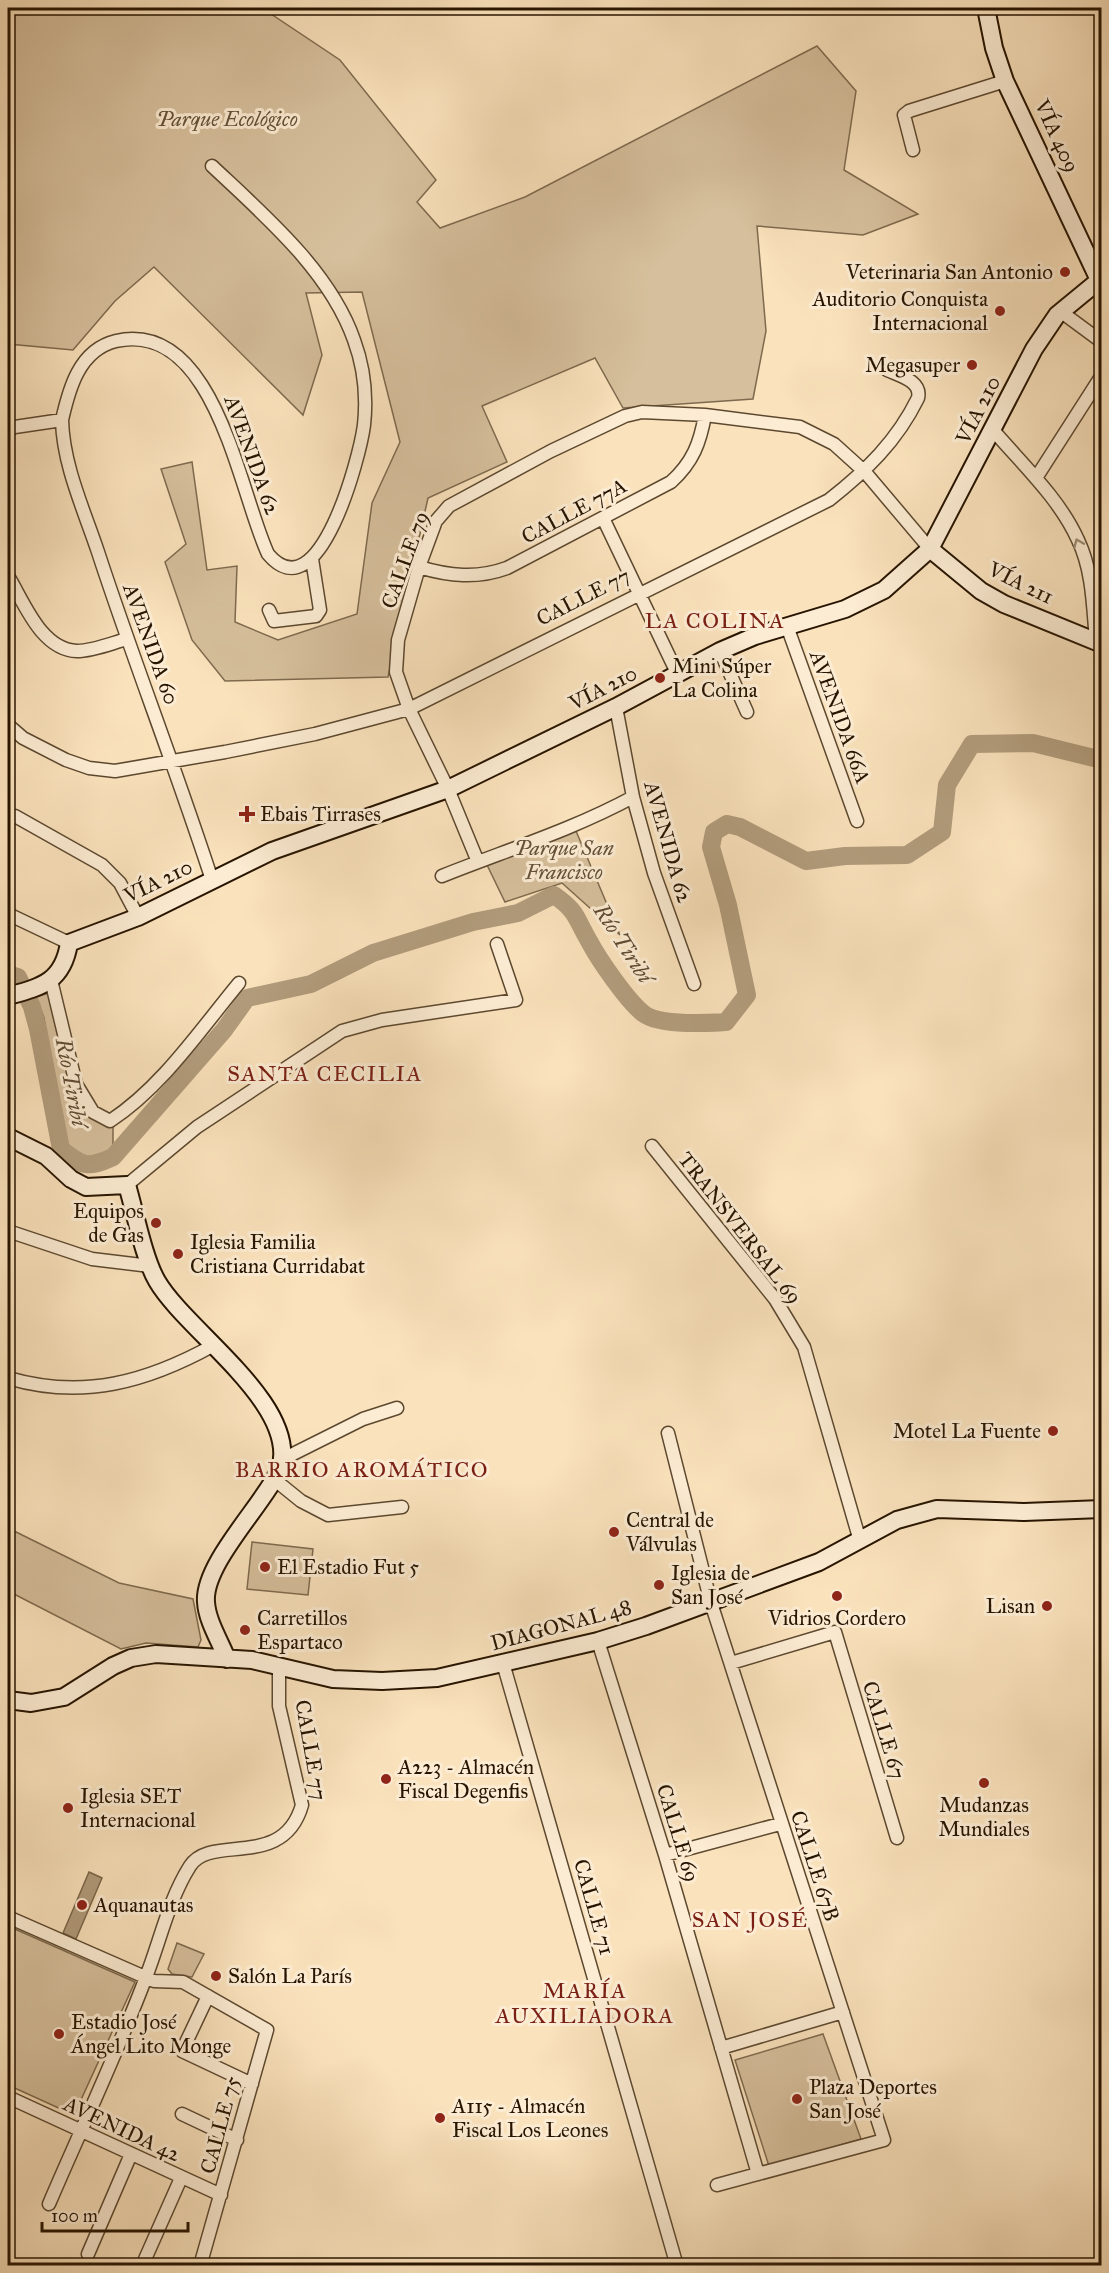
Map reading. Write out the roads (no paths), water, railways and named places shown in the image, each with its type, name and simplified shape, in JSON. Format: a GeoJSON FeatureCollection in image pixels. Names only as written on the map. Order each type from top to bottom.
{"type":"FeatureCollection","features":[{"type":"Feature","properties":{"kind":"street","name":"VÍA 409"},"geometry":{"type":"LineString","coordinates":[[986,8],[994,48],[1005,81],[1100,279]]}},
{"type":"Feature","properties":{"kind":"street"},"geometry":{"type":"LineString","coordinates":[[912,150],[904,121],[904,115],[909,111],[1005,81]]}},
{"type":"Feature","properties":{"kind":"street"},"geometry":{"type":"LineString","coordinates":[[212,166],[281,231],[329,291],[349,325],[360,359],[365,404],[360,442],[330,534],[312,559],[320,610],[316,616],[274,621],[269,610]]}},
{"type":"Feature","properties":{"kind":"street","name":"VÍA 210"},"geometry":{"type":"LineString","coordinates":[[69,943],[138,917],[272,851],[448,789],[616,707],[720,651],[866,600],[903,575],[930,549],[1035,349],[1060,311],[1100,279]]}},
{"type":"Feature","properties":{"kind":"street"},"geometry":{"type":"LineString","coordinates":[[1060,311],[1101,342]]}},
{"type":"Feature","properties":{"kind":"street","name":"AVENIDA 62"},"geometry":{"type":"LineString","coordinates":[[62,420],[74,377],[86,361],[111,343],[138,340],[154,344],[174,355],[200,380],[211,396],[268,554],[274,561],[289,567],[312,559]]}},
{"type":"Feature","properties":{"kind":"street","name":"CALLE 77"},"geometry":{"type":"LineString","coordinates":[[8,724],[23,738],[66,760],[89,768],[115,771],[315,734],[409,710],[829,500],[865,472],[894,437],[915,405],[920,393],[914,383],[887,370]]}},
{"type":"Feature","properties":{"kind":"street"},"geometry":{"type":"LineString","coordinates":[[1036,478],[1101,375]]}},
{"type":"Feature","properties":{"kind":"street","name":"CALLE 79"},"geometry":{"type":"LineString","coordinates":[[448,789],[409,710],[396,672],[396,654],[419,567],[442,512],[478,488],[625,416],[642,412],[705,415],[800,427],[834,444],[865,472],[930,549]]}},
{"type":"Feature","properties":{"kind":"street","name":"CALLE 77A"},"geometry":{"type":"LineString","coordinates":[[419,567],[460,576],[493,573],[507,568],[671,482],[682,472],[697,449],[705,415]]}},
{"type":"Feature","properties":{"kind":"street"},"geometry":{"type":"LineString","coordinates":[[8,428],[62,420]]}},
{"type":"Feature","properties":{"kind":"street","name":"AVENIDA 60"},"geometry":{"type":"LineString","coordinates":[[62,420],[66,455],[127,639],[173,760],[212,880]]}},
{"type":"Feature","properties":{"kind":"street"},"geometry":{"type":"LineString","coordinates":[[993,430],[1036,478],[1063,513],[1079,541],[1089,576],[1099,642]]}},
{"type":"Feature","properties":{"kind":"street"},"geometry":{"type":"LineString","coordinates":[[603,518],[678,675]]}},
{"type":"Feature","properties":{"kind":"street","name":"VÍA 211"},"geometry":{"type":"LineString","coordinates":[[930,549],[958,574],[996,600],[1099,642]]}},
{"type":"Feature","properties":{"kind":"street"},"geometry":{"type":"LineString","coordinates":[[8,576],[43,633],[59,646],[80,651],[127,639]]}},
{"type":"Feature","properties":{"kind":"street","name":"AVENIDA 66A"},"geometry":{"type":"LineString","coordinates":[[787,626],[857,821]]}},
{"type":"Feature","properties":{"kind":"street"},"geometry":{"type":"LineString","coordinates":[[720,651],[747,712]]}},
{"type":"Feature","properties":{"kind":"street","name":"AVENIDA 62"},"geometry":{"type":"LineString","coordinates":[[616,707],[633,797],[654,873],[694,984]]}},
{"type":"Feature","properties":{"kind":"street"},"geometry":{"type":"LineString","coordinates":[[448,789],[478,862]]}},
{"type":"Feature","properties":{"kind":"street"},"geometry":{"type":"LineString","coordinates":[[442,876],[566,829],[633,797]]}},
{"type":"Feature","properties":{"kind":"street"},"geometry":{"type":"LineString","coordinates":[[15,816],[102,865],[120,883],[138,917]]}},
{"type":"Feature","properties":{"kind":"street"},"geometry":{"type":"LineString","coordinates":[[8,914],[69,943],[62,968],[46,984],[8,996]]}},
{"type":"Feature","properties":{"kind":"street"},"geometry":{"type":"LineString","coordinates":[[8,1137],[46,1156],[71,1179],[86,1187],[126,1185],[197,1127],[342,1031],[382,1020],[516,1000],[497,944]]}},
{"type":"Feature","properties":{"kind":"street"},"geometry":{"type":"LineString","coordinates":[[46,984],[76,1084],[93,1112],[110,1120],[126,1110],[170,1066],[239,983]]}},
{"type":"Feature","properties":{"kind":"street","name":"TRANSVERSAL 69"},"geometry":{"type":"LineString","coordinates":[[652,1146],[775,1299],[804,1347],[860,1541]]}},
{"type":"Feature","properties":{"kind":"street"},"geometry":{"type":"LineString","coordinates":[[126,1185],[150,1266],[168,1295],[247,1380],[272,1417],[282,1444],[283,1459],[275,1480],[210,1578],[206,1601],[227,1659]]}},
{"type":"Feature","properties":{"kind":"street"},"geometry":{"type":"LineString","coordinates":[[8,1231],[92,1259],[150,1266]]}},
{"type":"Feature","properties":{"kind":"street"},"geometry":{"type":"LineString","coordinates":[[8,1378],[60,1389],[122,1384],[182,1363],[214,1345]]}},
{"type":"Feature","properties":{"kind":"street"},"geometry":{"type":"LineString","coordinates":[[283,1459],[363,1419],[397,1408]]}},
{"type":"Feature","properties":{"kind":"street"},"geometry":{"type":"LineString","coordinates":[[668,1433],[711,1603]]}},
{"type":"Feature","properties":{"kind":"street"},"geometry":{"type":"LineString","coordinates":[[275,1480],[301,1501],[328,1515],[402,1507]]}},
{"type":"Feature","properties":{"kind":"street","name":"DIAGONAL 48"},"geometry":{"type":"LineString","coordinates":[[8,1700],[31,1702],[64,1697],[113,1666],[131,1658],[156,1654],[252,1660],[333,1679],[382,1681],[437,1678],[598,1641],[711,1603],[819,1562],[897,1520],[937,1509],[1024,1512],[1101,1509]]}},
{"type":"Feature","properties":{"kind":"street","name":"CALLE 67B"},"geometry":{"type":"LineString","coordinates":[[711,1603],[780,1824],[884,2140],[758,2174]]}},
{"type":"Feature","properties":{"kind":"street","name":"CALLE 67"},"geometry":{"type":"LineString","coordinates":[[731,1663],[835,1632],[897,1838]]}},
{"type":"Feature","properties":{"kind":"street"},"geometry":{"type":"LineString","coordinates":[[201,1656],[217,1633]]}},
{"type":"Feature","properties":{"kind":"street"},"geometry":{"type":"LineString","coordinates":[[217,1633],[252,1660]]}},
{"type":"Feature","properties":{"kind":"street","name":"CALLE 69"},"geometry":{"type":"LineString","coordinates":[[598,1641],[665,1855],[758,2174]]}},
{"type":"Feature","properties":{"kind":"street","name":"CALLE 71"},"geometry":{"type":"LineString","coordinates":[[503,1664],[677,2265]]}},
{"type":"Feature","properties":{"kind":"street","name":"CALLE 77"},"geometry":{"type":"LineString","coordinates":[[49,2204],[146,1978],[179,1887],[191,1863],[207,1855],[254,1848],[272,1841],[287,1833],[297,1820],[302,1805],[279,1707],[279,1667]]}},
{"type":"Feature","properties":{"kind":"street"},"geometry":{"type":"LineString","coordinates":[[665,1855],[780,1824]]}},
{"type":"Feature","properties":{"kind":"street"},"geometry":{"type":"LineString","coordinates":[[8,1917],[146,1978],[163,1983],[183,1983],[208,1996],[182,2051],[252,2084]]}},
{"type":"Feature","properties":{"kind":"street","name":"CALLE 75"},"geometry":{"type":"LineString","coordinates":[[200,2265],[267,2030],[208,1996]]}},
{"type":"Feature","properties":{"kind":"street"},"geometry":{"type":"LineString","coordinates":[[721,2048],[843,2012]]}},
{"type":"Feature","properties":{"kind":"street","name":"AVENIDA 42"},"geometry":{"type":"LineString","coordinates":[[8,2097],[221,2195]]}},
{"type":"Feature","properties":{"kind":"street"},"geometry":{"type":"LineString","coordinates":[[182,2114],[237,2139]]}},
{"type":"Feature","properties":{"kind":"street"},"geometry":{"type":"LineString","coordinates":[[88,2254],[131,2154]]}},
{"type":"Feature","properties":{"kind":"street"},"geometry":{"type":"LineString","coordinates":[[717,2185],[758,2174]]}},
{"type":"Feature","properties":{"kind":"street"},"geometry":{"type":"LineString","coordinates":[[142,2265],[181,2178]]}},
{"type":"Feature","properties":{"kind":"waterway","name":"Río Tiribí"},"geometry":{"type":"LineString","coordinates":[[8,974],[18,977],[32,1007],[61,1149],[85,1164],[97,1163],[113,1157],[224,1030],[247,998],[311,984],[373,953],[473,922],[518,913],[554,895],[572,911],[622,991],[644,1014],[672,1022],[726,1022],[747,995],[728,905],[711,847],[714,832],[727,824],[740,827],[806,861],[845,856],[907,855],[942,832],[947,785],[972,744],[1033,743],[1102,760]]}},
{"type":"Feature","properties":{"kind":"place","name":"Veterinaria San Antonio"},"geometry":{"type":"Point","coordinates":[1065,272]}},
{"type":"Feature","properties":{"kind":"place","name":"Auditorio Conquista Internacional"},"geometry":{"type":"Point","coordinates":[1000,311]}},
{"type":"Feature","properties":{"kind":"place","name":"Megasuper"},"geometry":{"type":"Point","coordinates":[972,365]}},
{"type":"Feature","properties":{"kind":"place","name":"Mini Súper La Colina"},"geometry":{"type":"Point","coordinates":[660,678]}},
{"type":"Feature","properties":{"kind":"place","name":"Ebais Tirrases"},"geometry":{"type":"Point","coordinates":[247,814]}},
{"type":"Feature","properties":{"kind":"place","name":"Equipos de Gas"},"geometry":{"type":"Point","coordinates":[156,1223]}},
{"type":"Feature","properties":{"kind":"place","name":"Iglesia Familia Cristiana Curridabat"},"geometry":{"type":"Point","coordinates":[178,1254]}},
{"type":"Feature","properties":{"kind":"place","name":"Motel La Fuente"},"geometry":{"type":"Point","coordinates":[1053,1431]}},
{"type":"Feature","properties":{"kind":"place","name":"Central de Válvulas"},"geometry":{"type":"Point","coordinates":[614,1532]}},
{"type":"Feature","properties":{"kind":"place","name":"El Estadio Fut 5"},"geometry":{"type":"Point","coordinates":[265,1567]}},
{"type":"Feature","properties":{"kind":"place","name":"Iglesia de San José"},"geometry":{"type":"Point","coordinates":[659,1585]}},
{"type":"Feature","properties":{"kind":"place","name":"Vidrios Cordero"},"geometry":{"type":"Point","coordinates":[837,1596]}},
{"type":"Feature","properties":{"kind":"place","name":"Lisan"},"geometry":{"type":"Point","coordinates":[1047,1606]}},
{"type":"Feature","properties":{"kind":"place","name":"Carretillos Espartaco"},"geometry":{"type":"Point","coordinates":[245,1630]}},
{"type":"Feature","properties":{"kind":"place","name":"A223 - Almacén Fiscal Degenfis"},"geometry":{"type":"Point","coordinates":[386,1779]}},
{"type":"Feature","properties":{"kind":"place","name":"Mudanzas Mundiales"},"geometry":{"type":"Point","coordinates":[984,1783]}},
{"type":"Feature","properties":{"kind":"place","name":"Iglesia SET Internacional"},"geometry":{"type":"Point","coordinates":[68,1808]}},
{"type":"Feature","properties":{"kind":"place","name":"Aquanautas"},"geometry":{"type":"Point","coordinates":[82,1905]}},
{"type":"Feature","properties":{"kind":"place","name":"Salón La París"},"geometry":{"type":"Point","coordinates":[216,1976]}},
{"type":"Feature","properties":{"kind":"place","name":"Estadio José Ángel Lito Monge"},"geometry":{"type":"Point","coordinates":[59,2034]}},
{"type":"Feature","properties":{"kind":"place","name":"Plaza Deportes San José"},"geometry":{"type":"Point","coordinates":[797,2099]}},
{"type":"Feature","properties":{"kind":"place","name":"A115 - Almacén Fiscal Los Leones"},"geometry":{"type":"Point","coordinates":[440,2118]}},
{"type":"Feature","properties":{"kind":"district","name":"LA COLINA"},"geometry":{"type":"Point","coordinates":[715,620]}},
{"type":"Feature","properties":{"kind":"district","name":"SANTA CECILIA"},"geometry":{"type":"Point","coordinates":[325,1073]}},
{"type":"Feature","properties":{"kind":"district","name":"BARRIO AROMÁTICO"},"geometry":{"type":"Point","coordinates":[362,1469]}},
{"type":"Feature","properties":{"kind":"district","name":"SAN JOSÉ"},"geometry":{"type":"Point","coordinates":[750,1919]}},
{"type":"Feature","properties":{"kind":"district","name":"MARÍA AUXILIADORA"},"geometry":{"type":"Point","coordinates":[585,2003]}},
{"type":"Feature","properties":{"kind":"park label","name":"Parque Ecológico"},"geometry":{"type":"Point","coordinates":[227,119]}},
{"type":"Feature","properties":{"kind":"park label","name":"Parque San Francisco"},"geometry":{"type":"Point","coordinates":[564,860]}}]}
